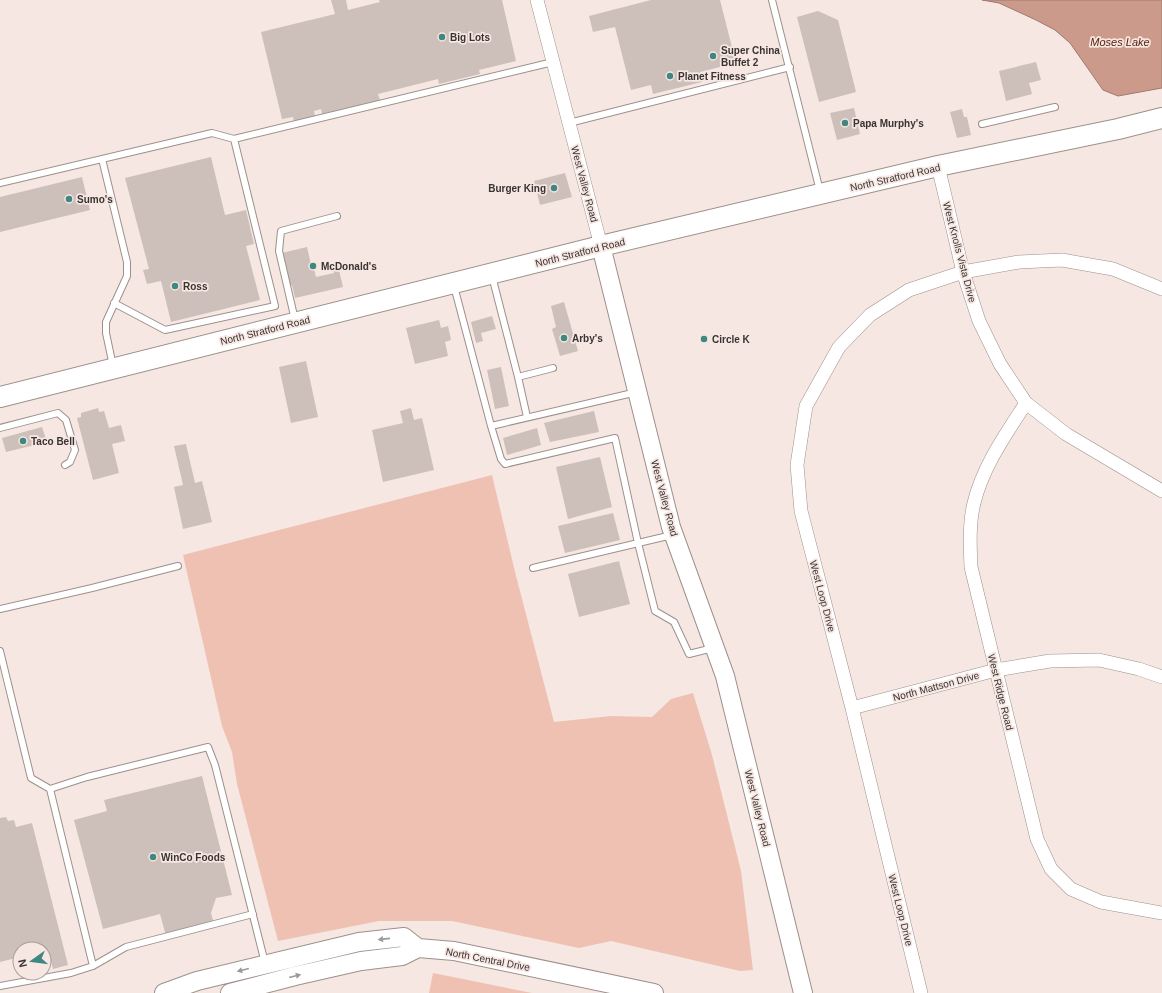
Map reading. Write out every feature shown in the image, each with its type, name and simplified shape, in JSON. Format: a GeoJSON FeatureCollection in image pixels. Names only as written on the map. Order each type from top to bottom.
{"type":"FeatureCollection","features":[{"type":"Feature","properties":{"kind":"main road","name":"North Stratford Road"},"geometry":{"type":"LineString","coordinates":[[0,397],[601,246],[938,166],[1118,129],[1162,118]]}},
{"type":"Feature","properties":{"kind":"main road","name":"West Valley Road"},"geometry":{"type":"LineString","coordinates":[[601,246],[674,535],[725,676],[803,993]]}},
{"type":"Feature","properties":{"kind":"main road","name":"North Central Drive"},"geometry":{"type":"LineString","coordinates":[[267,978],[366,941],[404,937],[418,948],[454,950],[654,993]]}},
{"type":"Feature","properties":{"kind":"main road"},"geometry":{"type":"LineString","coordinates":[[164,993],[197,982],[267,978]]}},
{"type":"Feature","properties":{"kind":"main road"},"geometry":{"type":"LineString","coordinates":[[230,993],[267,978]]}},
{"type":"Feature","properties":{"kind":"street","name":"West Valley Road"},"geometry":{"type":"LineString","coordinates":[[537,0],[601,246]]}},
{"type":"Feature","properties":{"kind":"street","name":"West Knolls Vista Drive"},"geometry":{"type":"LineString","coordinates":[[938,166],[963,272],[979,320],[1000,364],[1026,403],[1066,434],[1162,491]]}},
{"type":"Feature","properties":{"kind":"street","name":"West Loop Drive"},"geometry":{"type":"LineString","coordinates":[[921,993],[852,708],[801,512],[797,465],[806,406],[839,347],[870,315],[909,290],[963,272],[1019,262],[1062,260],[1113,269],[1162,289]]}},
{"type":"Feature","properties":{"kind":"street","name":"West Ridge Road"},"geometry":{"type":"LineString","coordinates":[[1026,403],[1005,435],[982,477],[974,503],[970,536],[971,567],[1037,839],[1051,869],[1071,889],[1101,902],[1162,913]]}},
{"type":"Feature","properties":{"kind":"street","name":"North Mattson Drive"},"geometry":{"type":"LineString","coordinates":[[852,708],[996,670],[1050,661],[1099,660],[1139,669],[1162,677]]}},
{"type":"Feature","properties":{"kind":"lane"},"geometry":{"type":"LineString","coordinates":[[772,0],[821,194]]}},
{"type":"Feature","properties":{"kind":"lane"},"geometry":{"type":"LineString","coordinates":[[0,183],[212,133],[234,139],[554,62]]}},
{"type":"Feature","properties":{"kind":"lane"},"geometry":{"type":"LineString","coordinates":[[569,123],[790,67]]}},
{"type":"Feature","properties":{"kind":"lane"},"geometry":{"type":"LineString","coordinates":[[982,124],[1055,107]]}},
{"type":"Feature","properties":{"kind":"lane"},"geometry":{"type":"LineString","coordinates":[[114,303],[165,330],[275,306],[234,139]]}},
{"type":"Feature","properties":{"kind":"lane"},"geometry":{"type":"LineString","coordinates":[[102,159],[127,262],[127,276],[106,322],[106,333],[114,368]]}},
{"type":"Feature","properties":{"kind":"lane"},"geometry":{"type":"LineString","coordinates":[[296,322],[279,251],[281,231],[337,216]]}},
{"type":"Feature","properties":{"kind":"lane"},"geometry":{"type":"LineString","coordinates":[[491,274],[528,417]]}},
{"type":"Feature","properties":{"kind":"lane"},"geometry":{"type":"LineString","coordinates":[[453,283],[501,459],[505,464],[615,438],[638,543],[655,611],[674,622],[690,654],[715,647]]}},
{"type":"Feature","properties":{"kind":"lane"},"geometry":{"type":"LineString","coordinates":[[518,377],[553,368]]}},
{"type":"Feature","properties":{"kind":"lane"},"geometry":{"type":"LineString","coordinates":[[491,426],[638,392]]}},
{"type":"Feature","properties":{"kind":"lane"},"geometry":{"type":"LineString","coordinates":[[0,428],[58,413],[66,420],[75,450],[70,462],[65,465]]}},
{"type":"Feature","properties":{"kind":"lane"},"geometry":{"type":"LineString","coordinates":[[533,568],[674,535]]}},
{"type":"Feature","properties":{"kind":"lane"},"geometry":{"type":"LineString","coordinates":[[0,609],[178,566]]}},
{"type":"Feature","properties":{"kind":"lane"},"geometry":{"type":"LineString","coordinates":[[0,651],[31,778],[50,789],[93,966]]}},
{"type":"Feature","properties":{"kind":"lane"},"geometry":{"type":"LineString","coordinates":[[50,789],[87,777],[208,747],[215,765],[253,914],[267,978]]}},
{"type":"Feature","properties":{"kind":"lane"},"geometry":{"type":"LineString","coordinates":[[0,986],[71,973],[93,966],[126,948],[253,914]]}},
{"type":"Feature","properties":{"kind":"shaded area"},"geometry":{"type":"Polygon","coordinates":[[[492,475],[515,572],[554,722],[611,716],[652,717],[671,699],[693,693],[712,755],[741,871],[753,970],[740,971],[611,941],[579,948],[452,921],[379,921],[278,941],[237,784],[232,752],[222,726],[183,555],[492,475]]]}},
{"type":"Feature","properties":{"kind":"shaded area"},"geometry":{"type":"Polygon","coordinates":[[[433,973],[532,993],[429,993],[433,973]]]}},
{"type":"Feature","properties":{"kind":"water","name":"Moses Lake"},"geometry":{"type":"Polygon","coordinates":[[[982,0],[1162,0],[1162,88],[1118,96],[1103,90],[1070,43],[1055,30],[999,3],[982,0]]]}},
{"type":"Feature","properties":{"kind":"building"},"geometry":{"type":"Polygon","coordinates":[[[331,0],[346,0],[348,10],[380,2],[379,0],[502,0],[516,61],[479,70],[480,74],[439,84],[438,79],[378,94],[380,100],[322,114],[321,109],[314,111],[315,117],[294,122],[293,117],[282,119],[261,32],[335,14],[331,0]]]}},
{"type":"Feature","properties":{"kind":"building"},"geometry":{"type":"Polygon","coordinates":[[[651,0],[720,0],[736,63],[700,72],[702,82],[653,94],[651,85],[631,90],[615,27],[593,32],[589,16],[651,0]]]}},
{"type":"Feature","properties":{"kind":"building"},"geometry":{"type":"Polygon","coordinates":[[[818,11],[838,20],[856,92],[819,102],[797,17],[818,11]]]}},
{"type":"Feature","properties":{"kind":"building"},"geometry":{"type":"Polygon","coordinates":[[[1036,62],[1041,80],[1029,83],[1032,94],[1006,101],[999,71],[1036,62]]]}},
{"type":"Feature","properties":{"kind":"building","name":"Papa Murphy's"},"geometry":{"type":"Polygon","coordinates":[[[854,108],[860,134],[837,140],[830,113],[854,108]]]}},
{"type":"Feature","properties":{"kind":"building"},"geometry":{"type":"Polygon","coordinates":[[[962,109],[964,117],[967,117],[971,135],[957,138],[950,112],[962,109]]]}},
{"type":"Feature","properties":{"kind":"building"},"geometry":{"type":"Polygon","coordinates":[[[211,157],[225,215],[246,210],[254,244],[246,246],[260,300],[171,322],[161,281],[147,284],[143,270],[149,269],[125,178],[211,157]]]}},
{"type":"Feature","properties":{"kind":"building"},"geometry":{"type":"Polygon","coordinates":[[[565,173],[572,197],[540,205],[534,181],[565,173]]]}},
{"type":"Feature","properties":{"kind":"building"},"geometry":{"type":"Polygon","coordinates":[[[82,177],[90,210],[0,232],[0,197],[82,177]]]}},
{"type":"Feature","properties":{"kind":"building"},"geometry":{"type":"Polygon","coordinates":[[[307,247],[312,269],[314,269],[316,277],[334,273],[333,267],[338,266],[343,287],[295,298],[292,285],[290,286],[282,253],[307,247]]]}},
{"type":"Feature","properties":{"kind":"building"},"geometry":{"type":"Polygon","coordinates":[[[564,302],[578,351],[560,356],[552,329],[556,327],[551,306],[564,302]]]}},
{"type":"Feature","properties":{"kind":"building"},"geometry":{"type":"Polygon","coordinates":[[[492,316],[496,329],[481,333],[483,341],[476,343],[471,322],[492,316]]]}},
{"type":"Feature","properties":{"kind":"building"},"geometry":{"type":"Polygon","coordinates":[[[439,320],[441,328],[448,326],[451,340],[445,342],[448,356],[415,364],[406,328],[439,320]]]}},
{"type":"Feature","properties":{"kind":"building"},"geometry":{"type":"Polygon","coordinates":[[[306,361],[318,417],[291,423],[279,367],[306,361]]]}},
{"type":"Feature","properties":{"kind":"building"},"geometry":{"type":"Polygon","coordinates":[[[501,367],[509,406],[495,409],[487,370],[501,367]]]}},
{"type":"Feature","properties":{"kind":"building"},"geometry":{"type":"Polygon","coordinates":[[[98,408],[99,412],[104,411],[109,428],[121,425],[125,441],[112,444],[119,473],[93,480],[77,418],[81,417],[81,413],[98,408]]]}},
{"type":"Feature","properties":{"kind":"building"},"geometry":{"type":"Polygon","coordinates":[[[411,408],[414,420],[422,418],[434,470],[383,482],[372,430],[403,423],[400,411],[411,408]]]}},
{"type":"Feature","properties":{"kind":"building"},"geometry":{"type":"Polygon","coordinates":[[[594,411],[599,432],[550,442],[544,423],[594,411]]]}},
{"type":"Feature","properties":{"kind":"building"},"geometry":{"type":"Polygon","coordinates":[[[42,427],[47,442],[6,452],[2,438],[42,427]]]}},
{"type":"Feature","properties":{"kind":"building"},"geometry":{"type":"Polygon","coordinates":[[[537,428],[541,445],[507,455],[503,438],[537,428]]]}},
{"type":"Feature","properties":{"kind":"building"},"geometry":{"type":"Polygon","coordinates":[[[186,444],[195,483],[202,481],[212,522],[183,529],[174,487],[183,485],[174,446],[186,444]]]}},
{"type":"Feature","properties":{"kind":"building"},"geometry":{"type":"Polygon","coordinates":[[[600,457],[612,507],[568,519],[556,467],[600,457]]]}},
{"type":"Feature","properties":{"kind":"building"},"geometry":{"type":"Polygon","coordinates":[[[613,513],[620,540],[565,553],[558,526],[613,513]]]}},
{"type":"Feature","properties":{"kind":"building"},"geometry":{"type":"Polygon","coordinates":[[[619,561],[630,604],[579,617],[568,574],[619,561]]]}},
{"type":"Feature","properties":{"kind":"building","name":"WinCo Foods"},"geometry":{"type":"Polygon","coordinates":[[[202,776],[232,895],[216,898],[211,913],[214,924],[166,936],[160,914],[103,929],[74,820],[107,811],[104,800],[202,776]]]}},
{"type":"Feature","properties":{"kind":"building"},"geometry":{"type":"Polygon","coordinates":[[[6,817],[8,821],[14,820],[16,827],[32,823],[68,965],[53,969],[52,941],[12,941],[12,959],[0,962],[0,818],[6,817]]]}},
{"type":"Feature","properties":{"kind":"place","name":"Big Lots"},"geometry":{"type":"Point","coordinates":[442,37]}},
{"type":"Feature","properties":{"kind":"place","name":"Super China Buffet 2"},"geometry":{"type":"Point","coordinates":[713,56]}},
{"type":"Feature","properties":{"kind":"place","name":"Planet Fitness"},"geometry":{"type":"Point","coordinates":[670,76]}},
{"type":"Feature","properties":{"kind":"place","name":"Papa Murphy's"},"geometry":{"type":"Point","coordinates":[845,123]}},
{"type":"Feature","properties":{"kind":"place","name":"Burger King"},"geometry":{"type":"Point","coordinates":[554,188]}},
{"type":"Feature","properties":{"kind":"place","name":"Sumo's"},"geometry":{"type":"Point","coordinates":[69,199]}},
{"type":"Feature","properties":{"kind":"place","name":"McDonald's"},"geometry":{"type":"Point","coordinates":[313,266]}},
{"type":"Feature","properties":{"kind":"place","name":"Ross"},"geometry":{"type":"Point","coordinates":[175,286]}},
{"type":"Feature","properties":{"kind":"place","name":"Arby's"},"geometry":{"type":"Point","coordinates":[564,338]}},
{"type":"Feature","properties":{"kind":"place","name":"Circle K"},"geometry":{"type":"Point","coordinates":[704,339]}},
{"type":"Feature","properties":{"kind":"place","name":"Taco Bell"},"geometry":{"type":"Point","coordinates":[23,441]}},
{"type":"Feature","properties":{"kind":"place","name":"WinCo Foods"},"geometry":{"type":"Point","coordinates":[153,857]}}]}
